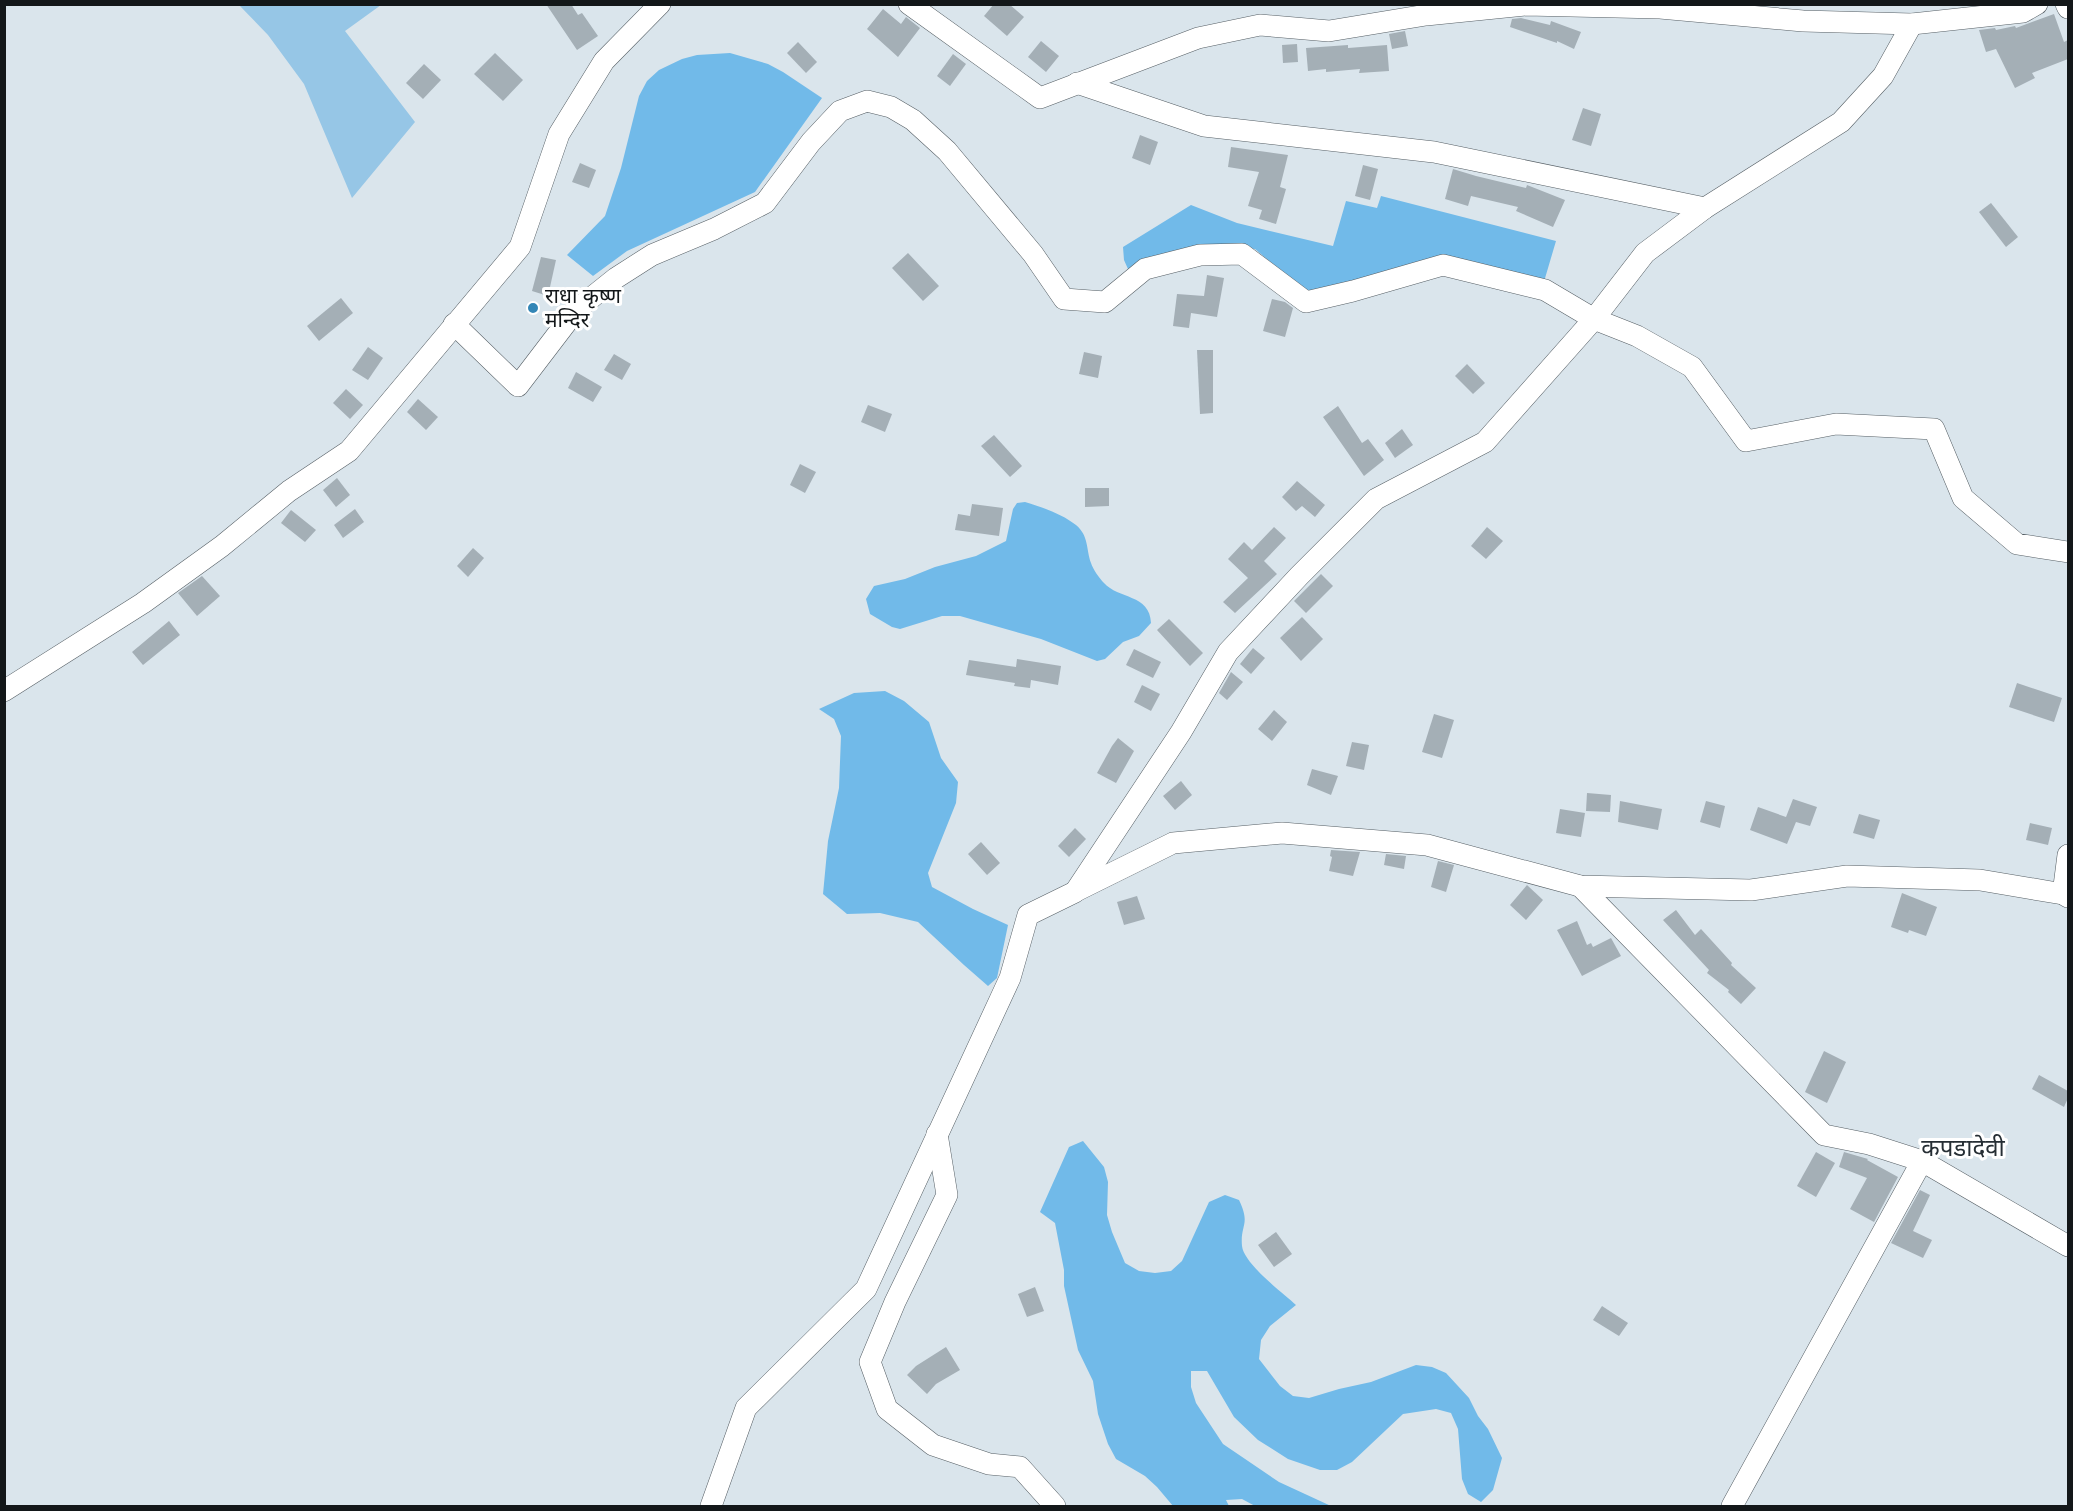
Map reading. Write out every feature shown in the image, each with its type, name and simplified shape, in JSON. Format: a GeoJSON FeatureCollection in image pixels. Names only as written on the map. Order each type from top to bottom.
{"type":"FeatureCollection","features":[{"type":"Feature","properties":{"kind":"street"},"geometry":{"type":"LineString","coordinates":[[4,691],[143,603],[222,546],[289,491],[349,451],[520,247],[559,134],[604,61],[660,4]]}},
{"type":"Feature","properties":{"kind":"street"},"geometry":{"type":"LineString","coordinates":[[909,4],[1040,98],[1198,38],[1260,25],[1329,31],[1426,15],[1526,5],[1660,8],[1803,21],[1912,24],[2023,12],[2037,4]]}},
{"type":"Feature","properties":{"kind":"street"},"geometry":{"type":"LineString","coordinates":[[1075,892],[1175,742],[1228,652],[1299,576],[1376,500],[1485,442],[1594,319],[1645,253],[1705,208],[1841,122],[1883,76],[1912,24]]}},
{"type":"Feature","properties":{"kind":"street"},"geometry":{"type":"LineString","coordinates":[[1077,83],[1203,126],[1434,152],[1705,208]]}},
{"type":"Feature","properties":{"kind":"street"},"geometry":{"type":"LineString","coordinates":[[454,324],[518,386],[576,310],[616,278],[652,255],[714,229],[765,203],[811,142],[840,111],[867,101],[891,107],[913,120],[947,151],[1033,254],[1064,299],[1105,302],[1145,268],[1200,255],[1242,254],[1306,302],[1443,265],[1545,290],[1594,319],[1637,336],[1692,368],[1746,441],[1836,424],[1934,429],[1963,498],[2017,544],[2068,552]]}},
{"type":"Feature","properties":{"kind":"street"},"geometry":{"type":"LineString","coordinates":[[711,1506],[746,1408],[866,1289],[1010,978],[1028,915],[1173,843],[1282,833],[1426,845],[1580,886],[1751,890],[1847,876],[1980,880],[2066,895],[2068,855]]}},
{"type":"Feature","properties":{"kind":"street"},"geometry":{"type":"LineString","coordinates":[[1580,886],[1824,1135],[1869,1144],[1922,1161],[2068,1246]]}},
{"type":"Feature","properties":{"kind":"street"},"geometry":{"type":"LineString","coordinates":[[937,1134],[947,1195],[895,1302],[870,1362],[887,1409],[933,1445],[989,1464],[1020,1467],[1055,1506]]}},
{"type":"Feature","properties":{"kind":"street"},"geometry":{"type":"LineString","coordinates":[[1732,1506],[1922,1161]]}},
{"type":"Feature","properties":{"kind":"shaded area"},"geometry":{"type":"Polygon","coordinates":[[[239,5],[381,5],[345,31],[415,122],[352,198],[304,84],[268,35],[239,5]]]}},
{"type":"Feature","properties":{"kind":"shaded area"},"geometry":{"type":"Polygon","coordinates":[[[730,53],[768,64],[822,98],[755,192],[627,251],[593,276],[567,255],[605,216],[621,168],[639,96],[647,81],[659,70],[682,59],[697,55],[730,53]]]}},
{"type":"Feature","properties":{"kind":"shaded area"},"geometry":{"type":"Polygon","coordinates":[[[1381,196],[1556,241],[1543,285],[1444,260],[1308,294],[1255,249],[1203,246],[1128,269],[1124,260],[1123,247],[1191,205],[1237,223],[1333,246],[1346,201],[1377,208],[1381,196]]]}},
{"type":"Feature","properties":{"kind":"shaded area"},"geometry":{"type":"Polygon","coordinates":[[[1025,502],[1058,514],[1080,529],[1085,538],[1089,558],[1100,579],[1110,588],[1139,602],[1149,614],[1151,623],[1139,636],[1123,642],[1105,659],[1097,661],[1041,639],[960,616],[942,616],[900,629],[870,614],[866,599],[874,586],[905,579],[935,567],[976,556],[1006,541],[1013,509],[1017,503],[1025,502]]]}},
{"type":"Feature","properties":{"kind":"shaded area"},"geometry":{"type":"Polygon","coordinates":[[[885,691],[904,701],[929,722],[941,758],[958,782],[956,803],[928,873],[932,887],[1008,925],[997,978],[988,986],[918,922],[880,913],[847,914],[823,894],[828,841],[839,788],[841,736],[834,719],[819,709],[854,693],[885,691]]]}},
{"type":"Feature","properties":{"kind":"shaded area"},"geometry":{"type":"Polygon","coordinates":[[[1083,1141],[1104,1167],[1108,1182],[1107,1215],[1125,1263],[1139,1271],[1155,1273],[1171,1271],[1182,1261],[1209,1202],[1225,1195],[1239,1200],[1244,1215],[1242,1246],[1244,1253],[1274,1286],[1296,1305],[1270,1326],[1261,1340],[1259,1359],[1280,1386],[1293,1396],[1309,1398],[1371,1382],[1416,1365],[1432,1367],[1446,1373],[1469,1398],[1502,1458],[1493,1490],[1481,1502],[1468,1494],[1462,1479],[1458,1429],[1451,1413],[1436,1409],[1403,1414],[1352,1462],[1337,1470],[1320,1470],[1288,1459],[1258,1440],[1234,1417],[1207,1371],[1191,1371],[1191,1387],[1196,1403],[1223,1444],[1279,1482],[1331,1506],[1255,1506],[1242,1499],[1226,1500],[1229,1506],[1173,1506],[1145,1476],[1116,1459],[1108,1444],[1098,1414],[1093,1381],[1078,1350],[1064,1286],[1064,1270],[1055,1223],[1040,1212],[1069,1147],[1083,1141]]]}},
{"type":"Feature","properties":{"kind":"building"},"geometry":{"type":"Polygon","coordinates":[[[546,4],[571,4],[578,15],[582,13],[598,36],[577,50],[546,4]]]}},
{"type":"Feature","properties":{"kind":"building"},"geometry":{"type":"Polygon","coordinates":[[[994,4],[1009,4],[1024,17],[1007,36],[984,16],[994,4]]]}},
{"type":"Feature","properties":{"kind":"building"},"geometry":{"type":"Polygon","coordinates":[[[883,9],[901,24],[906,17],[920,28],[898,57],[867,29],[883,9]]]}},
{"type":"Feature","properties":{"kind":"building"},"geometry":{"type":"Polygon","coordinates":[[[2054,14],[2064,42],[2068,40],[2068,59],[2032,73],[2035,78],[2015,88],[1996,49],[1986,52],[1979,30],[1995,28],[1996,30],[2015,26],[2016,28],[2054,14]]]}},
{"type":"Feature","properties":{"kind":"building"},"geometry":{"type":"Polygon","coordinates":[[[1521,18],[1550,25],[1551,21],[1581,32],[1574,49],[1557,41],[1557,43],[1510,27],[1512,19],[1521,18]]]}},
{"type":"Feature","properties":{"kind":"building"},"geometry":{"type":"Polygon","coordinates":[[[1405,31],[1408,46],[1392,49],[1389,34],[1405,31]]]}},
{"type":"Feature","properties":{"kind":"building"},"geometry":{"type":"Polygon","coordinates":[[[1041,41],[1059,56],[1046,72],[1028,57],[1041,41]]]}},
{"type":"Feature","properties":{"kind":"building"},"geometry":{"type":"Polygon","coordinates":[[[798,42],[817,62],[806,73],[787,53],[798,42]]]}},
{"type":"Feature","properties":{"kind":"building"},"geometry":{"type":"Polygon","coordinates":[[[1297,44],[1298,62],[1283,63],[1282,45],[1297,44]]]}},
{"type":"Feature","properties":{"kind":"building"},"geometry":{"type":"Polygon","coordinates":[[[1348,45],[1348,48],[1387,45],[1389,71],[1359,73],[1360,69],[1326,72],[1326,69],[1308,71],[1306,48],[1348,45]]]}},
{"type":"Feature","properties":{"kind":"building"},"geometry":{"type":"Polygon","coordinates":[[[495,53],[523,80],[503,101],[474,74],[495,53]]]}},
{"type":"Feature","properties":{"kind":"building"},"geometry":{"type":"Polygon","coordinates":[[[953,54],[966,64],[950,86],[937,76],[953,54]]]}},
{"type":"Feature","properties":{"kind":"building"},"geometry":{"type":"Polygon","coordinates":[[[424,64],[441,80],[423,99],[406,83],[424,64]]]}},
{"type":"Feature","properties":{"kind":"building"},"geometry":{"type":"Polygon","coordinates":[[[1583,108],[1601,114],[1591,146],[1572,140],[1583,108]]]}},
{"type":"Feature","properties":{"kind":"building"},"geometry":{"type":"Polygon","coordinates":[[[1140,135],[1158,142],[1150,165],[1132,158],[1140,135]]]}},
{"type":"Feature","properties":{"kind":"building"},"geometry":{"type":"Polygon","coordinates":[[[1231,147],[1288,155],[1280,187],[1286,189],[1276,224],[1259,219],[1262,210],[1248,206],[1259,172],[1228,167],[1231,147]]]}},
{"type":"Feature","properties":{"kind":"building"},"geometry":{"type":"Polygon","coordinates":[[[580,163],[596,170],[589,188],[572,182],[580,163]]]}},
{"type":"Feature","properties":{"kind":"building"},"geometry":{"type":"Polygon","coordinates":[[[1363,165],[1378,169],[1370,200],[1355,196],[1363,165]]]}},
{"type":"Feature","properties":{"kind":"building"},"geometry":{"type":"Polygon","coordinates":[[[1453,169],[1526,188],[1527,185],[1565,200],[1553,227],[1516,211],[1518,207],[1471,196],[1468,206],[1445,199],[1453,169]]]}},
{"type":"Feature","properties":{"kind":"building"},"geometry":{"type":"Polygon","coordinates":[[[1991,203],[2018,237],[2006,247],[1979,212],[1991,203]]]}},
{"type":"Feature","properties":{"kind":"building"},"geometry":{"type":"Polygon","coordinates":[[[908,253],[939,286],[923,301],[892,268],[908,253]]]}},
{"type":"Feature","properties":{"kind":"building"},"geometry":{"type":"Polygon","coordinates":[[[541,257],[556,260],[548,296],[532,291],[541,257]]]}},
{"type":"Feature","properties":{"kind":"building"},"geometry":{"type":"Polygon","coordinates":[[[1207,275],[1224,278],[1217,317],[1191,313],[1189,328],[1173,326],[1177,294],[1204,296],[1207,275]]]}},
{"type":"Feature","properties":{"kind":"building"},"geometry":{"type":"Polygon","coordinates":[[[341,298],[353,313],[319,341],[307,326],[341,298]]]}},
{"type":"Feature","properties":{"kind":"building"},"geometry":{"type":"Polygon","coordinates":[[[1272,299],[1285,302],[1293,308],[1285,337],[1263,331],[1272,299]]]}},
{"type":"Feature","properties":{"kind":"building"},"geometry":{"type":"Polygon","coordinates":[[[368,347],[383,358],[368,380],[352,370],[368,347]]]}},
{"type":"Feature","properties":{"kind":"building"},"geometry":{"type":"Polygon","coordinates":[[[1197,350],[1213,350],[1213,413],[1200,414],[1197,350]]]}},
{"type":"Feature","properties":{"kind":"building"},"geometry":{"type":"Polygon","coordinates":[[[1084,352],[1102,356],[1098,378],[1079,374],[1084,352]]]}},
{"type":"Feature","properties":{"kind":"building"},"geometry":{"type":"Polygon","coordinates":[[[614,354],[631,364],[622,380],[604,370],[614,354]]]}},
{"type":"Feature","properties":{"kind":"building"},"geometry":{"type":"Polygon","coordinates":[[[1467,364],[1485,383],[1473,394],[1455,376],[1467,364]]]}},
{"type":"Feature","properties":{"kind":"building"},"geometry":{"type":"Polygon","coordinates":[[[576,372],[602,387],[593,402],[568,388],[576,372]]]}},
{"type":"Feature","properties":{"kind":"building"},"geometry":{"type":"Polygon","coordinates":[[[346,389],[363,405],[350,419],[333,403],[346,389]]]}},
{"type":"Feature","properties":{"kind":"building"},"geometry":{"type":"Polygon","coordinates":[[[418,399],[438,417],[426,430],[407,412],[418,399]]]}},
{"type":"Feature","properties":{"kind":"building"},"geometry":{"type":"Polygon","coordinates":[[[868,405],[892,414],[885,432],[861,422],[868,405]]]}},
{"type":"Feature","properties":{"kind":"building"},"geometry":{"type":"Polygon","coordinates":[[[1338,406],[1362,443],[1368,439],[1384,460],[1364,476],[1323,417],[1338,406]]]}},
{"type":"Feature","properties":{"kind":"building"},"geometry":{"type":"Polygon","coordinates":[[[1402,429],[1413,445],[1395,458],[1385,443],[1402,429]]]}},
{"type":"Feature","properties":{"kind":"building"},"geometry":{"type":"Polygon","coordinates":[[[994,435],[1022,466],[1010,477],[981,446],[994,435]]]}},
{"type":"Feature","properties":{"kind":"building"},"geometry":{"type":"Polygon","coordinates":[[[800,464],[816,472],[805,493],[790,485],[800,464]]]}},
{"type":"Feature","properties":{"kind":"building"},"geometry":{"type":"Polygon","coordinates":[[[337,478],[350,495],[336,507],[323,490],[337,478]]]}},
{"type":"Feature","properties":{"kind":"building"},"geometry":{"type":"Polygon","coordinates":[[[1297,481],[1325,505],[1315,517],[1302,506],[1296,511],[1282,497],[1297,481]]]}},
{"type":"Feature","properties":{"kind":"building"},"geometry":{"type":"Polygon","coordinates":[[[1085,488],[1109,488],[1109,506],[1085,507],[1085,488]]]}},
{"type":"Feature","properties":{"kind":"building"},"geometry":{"type":"Polygon","coordinates":[[[972,504],[1003,508],[999,536],[955,530],[958,514],[970,516],[972,504]]]}},
{"type":"Feature","properties":{"kind":"building"},"geometry":{"type":"Polygon","coordinates":[[[355,509],[364,522],[343,538],[334,525],[355,509]]]}},
{"type":"Feature","properties":{"kind":"building"},"geometry":{"type":"Polygon","coordinates":[[[291,510],[316,530],[305,542],[281,523],[291,510]]]}},
{"type":"Feature","properties":{"kind":"building"},"geometry":{"type":"Polygon","coordinates":[[[1274,527],[1286,538],[1264,561],[1277,574],[1235,613],[1223,602],[1248,578],[1228,559],[1244,542],[1252,550],[1274,527]]]}},
{"type":"Feature","properties":{"kind":"building"},"geometry":{"type":"Polygon","coordinates":[[[1487,527],[1503,541],[1486,559],[1471,546],[1487,527]]]}},
{"type":"Feature","properties":{"kind":"building"},"geometry":{"type":"Polygon","coordinates":[[[473,548],[484,558],[468,577],[457,566],[473,548]]]}},
{"type":"Feature","properties":{"kind":"building"},"geometry":{"type":"Polygon","coordinates":[[[1321,574],[1333,586],[1306,613],[1294,601],[1321,574]]]}},
{"type":"Feature","properties":{"kind":"building"},"geometry":{"type":"Polygon","coordinates":[[[202,576],[220,596],[197,616],[178,593],[202,576]]]}},
{"type":"Feature","properties":{"kind":"building"},"geometry":{"type":"Polygon","coordinates":[[[1302,617],[1323,639],[1301,661],[1280,638],[1302,617]]]}},
{"type":"Feature","properties":{"kind":"building"},"geometry":{"type":"Polygon","coordinates":[[[1169,619],[1203,653],[1190,666],[1157,630],[1169,619]]]}},
{"type":"Feature","properties":{"kind":"building"},"geometry":{"type":"Polygon","coordinates":[[[169,621],[180,635],[143,665],[132,652],[169,621]]]}},
{"type":"Feature","properties":{"kind":"building"},"geometry":{"type":"Polygon","coordinates":[[[1253,648],[1265,658],[1251,674],[1240,664],[1253,648]]]}},
{"type":"Feature","properties":{"kind":"building"},"geometry":{"type":"Polygon","coordinates":[[[1134,649],[1161,662],[1153,678],[1126,665],[1134,649]]]}},
{"type":"Feature","properties":{"kind":"building"},"geometry":{"type":"Polygon","coordinates":[[[1017,659],[1061,666],[1058,685],[1031,680],[1030,688],[1014,686],[1015,683],[966,675],[969,660],[1016,667],[1017,659]]]}},
{"type":"Feature","properties":{"kind":"building"},"geometry":{"type":"Polygon","coordinates":[[[1231,672],[1243,682],[1227,700],[1219,693],[1231,672]]]}},
{"type":"Feature","properties":{"kind":"building"},"geometry":{"type":"Polygon","coordinates":[[[2017,683],[2062,698],[2054,722],[2009,707],[2017,683]]]}},
{"type":"Feature","properties":{"kind":"building"},"geometry":{"type":"Polygon","coordinates":[[[1142,685],[1160,694],[1151,711],[1134,702],[1142,685]]]}},
{"type":"Feature","properties":{"kind":"building"},"geometry":{"type":"Polygon","coordinates":[[[1274,710],[1287,722],[1272,741],[1258,729],[1274,710]]]}},
{"type":"Feature","properties":{"kind":"building"},"geometry":{"type":"Polygon","coordinates":[[[1434,714],[1454,720],[1442,758],[1422,752],[1434,714]]]}},
{"type":"Feature","properties":{"kind":"building"},"geometry":{"type":"Polygon","coordinates":[[[1118,738],[1134,751],[1116,783],[1097,773],[1118,738]]]}},
{"type":"Feature","properties":{"kind":"building"},"geometry":{"type":"Polygon","coordinates":[[[1352,742],[1369,745],[1364,770],[1346,766],[1352,742]]]}},
{"type":"Feature","properties":{"kind":"building"},"geometry":{"type":"Polygon","coordinates":[[[1312,769],[1338,776],[1331,795],[1307,785],[1312,769]]]}},
{"type":"Feature","properties":{"kind":"building"},"geometry":{"type":"Polygon","coordinates":[[[1181,781],[1192,795],[1175,810],[1163,796],[1181,781]]]}},
{"type":"Feature","properties":{"kind":"building"},"geometry":{"type":"Polygon","coordinates":[[[1587,793],[1611,795],[1610,812],[1586,811],[1587,793]]]}},
{"type":"Feature","properties":{"kind":"building"},"geometry":{"type":"Polygon","coordinates":[[[1793,799],[1817,807],[1810,826],[1796,822],[1787,844],[1750,830],[1758,807],[1786,817],[1793,799]]]}},
{"type":"Feature","properties":{"kind":"building"},"geometry":{"type":"Polygon","coordinates":[[[1620,801],[1662,809],[1658,830],[1618,822],[1620,801]]]}},
{"type":"Feature","properties":{"kind":"building"},"geometry":{"type":"Polygon","coordinates":[[[1706,801],[1725,806],[1720,828],[1700,822],[1706,801]]]}},
{"type":"Feature","properties":{"kind":"building"},"geometry":{"type":"Polygon","coordinates":[[[1560,809],[1585,813],[1581,837],[1556,833],[1560,809]]]}},
{"type":"Feature","properties":{"kind":"building"},"geometry":{"type":"Polygon","coordinates":[[[1859,814],[1880,820],[1874,839],[1853,833],[1859,814]]]}},
{"type":"Feature","properties":{"kind":"building"},"geometry":{"type":"Polygon","coordinates":[[[2030,823],[2052,828],[2048,845],[2026,840],[2030,823]]]}},
{"type":"Feature","properties":{"kind":"building"},"geometry":{"type":"Polygon","coordinates":[[[1075,828],[1086,839],[1069,857],[1058,846],[1075,828]]]}},
{"type":"Feature","properties":{"kind":"building"},"geometry":{"type":"Polygon","coordinates":[[[981,842],[1000,863],[987,875],[968,854],[981,842]]]}},
{"type":"Feature","properties":{"kind":"building"},"geometry":{"type":"Polygon","coordinates":[[[1331,850],[1360,852],[1353,876],[1329,871],[1331,850]]]}},
{"type":"Feature","properties":{"kind":"building"},"geometry":{"type":"Polygon","coordinates":[[[1386,854],[1406,856],[1404,869],[1384,865],[1386,854]]]}},
{"type":"Feature","properties":{"kind":"building"},"geometry":{"type":"Polygon","coordinates":[[[1438,861],[1454,865],[1446,892],[1431,887],[1438,861]]]}},
{"type":"Feature","properties":{"kind":"building"},"geometry":{"type":"Polygon","coordinates":[[[1527,885],[1543,900],[1526,920],[1510,905],[1527,885]]]}},
{"type":"Feature","properties":{"kind":"building"},"geometry":{"type":"Polygon","coordinates":[[[1902,893],[1937,907],[1926,936],[1891,927],[1902,893]]]}},
{"type":"Feature","properties":{"kind":"building"},"geometry":{"type":"Polygon","coordinates":[[[1137,896],[1145,919],[1124,925],[1117,902],[1137,896]]]}},
{"type":"Feature","properties":{"kind":"building"},"geometry":{"type":"Polygon","coordinates":[[[1676,910],[1695,935],[1701,929],[1732,963],[1731,965],[1756,988],[1741,1004],[1728,992],[1729,990],[1707,973],[1709,970],[1663,920],[1676,910]]]}},
{"type":"Feature","properties":{"kind":"building"},"geometry":{"type":"Polygon","coordinates":[[[1577,921],[1587,945],[1591,943],[1593,947],[1611,938],[1621,956],[1582,976],[1557,930],[1577,921]]]}},
{"type":"Feature","properties":{"kind":"building"},"geometry":{"type":"Polygon","coordinates":[[[1824,1051],[1846,1062],[1827,1103],[1805,1092],[1824,1051]]]}},
{"type":"Feature","properties":{"kind":"building"},"geometry":{"type":"Polygon","coordinates":[[[2039,1075],[2068,1091],[2064,1107],[2032,1089],[2039,1075]]]}},
{"type":"Feature","properties":{"kind":"building"},"geometry":{"type":"Polygon","coordinates":[[[1816,1152],[1835,1163],[1816,1197],[1797,1186],[1816,1152]]]}},
{"type":"Feature","properties":{"kind":"building"},"geometry":{"type":"Polygon","coordinates":[[[1844,1152],[1868,1159],[1898,1177],[1874,1222],[1850,1209],[1867,1178],[1839,1167],[1844,1152]]]}},
{"type":"Feature","properties":{"kind":"building"},"geometry":{"type":"Polygon","coordinates":[[[1920,1190],[1930,1195],[1913,1231],[1932,1240],[1923,1258],[1891,1243],[1920,1190]]]}},
{"type":"Feature","properties":{"kind":"building"},"geometry":{"type":"Polygon","coordinates":[[[1276,1232],[1292,1254],[1274,1267],[1258,1245],[1276,1232]]]}},
{"type":"Feature","properties":{"kind":"building"},"geometry":{"type":"Polygon","coordinates":[[[1035,1287],[1044,1311],[1027,1317],[1018,1294],[1035,1287]]]}},
{"type":"Feature","properties":{"kind":"building"},"geometry":{"type":"Polygon","coordinates":[[[1602,1306],[1628,1323],[1619,1336],[1593,1320],[1602,1306]]]}},
{"type":"Feature","properties":{"kind":"building"},"geometry":{"type":"Polygon","coordinates":[[[946,1347],[960,1370],[936,1384],[927,1394],[907,1375],[916,1366],[946,1347]]]}},
{"type":"Feature","properties":{"kind":"place","name":"राधा कृष्ण मन्दिर"},"geometry":{"type":"Point","coordinates":[533,308]}},
{"type":"Feature","properties":{"kind":"district","name":"कपडादेवी"},"geometry":{"type":"Point","coordinates":[1963,1148]}}]}
